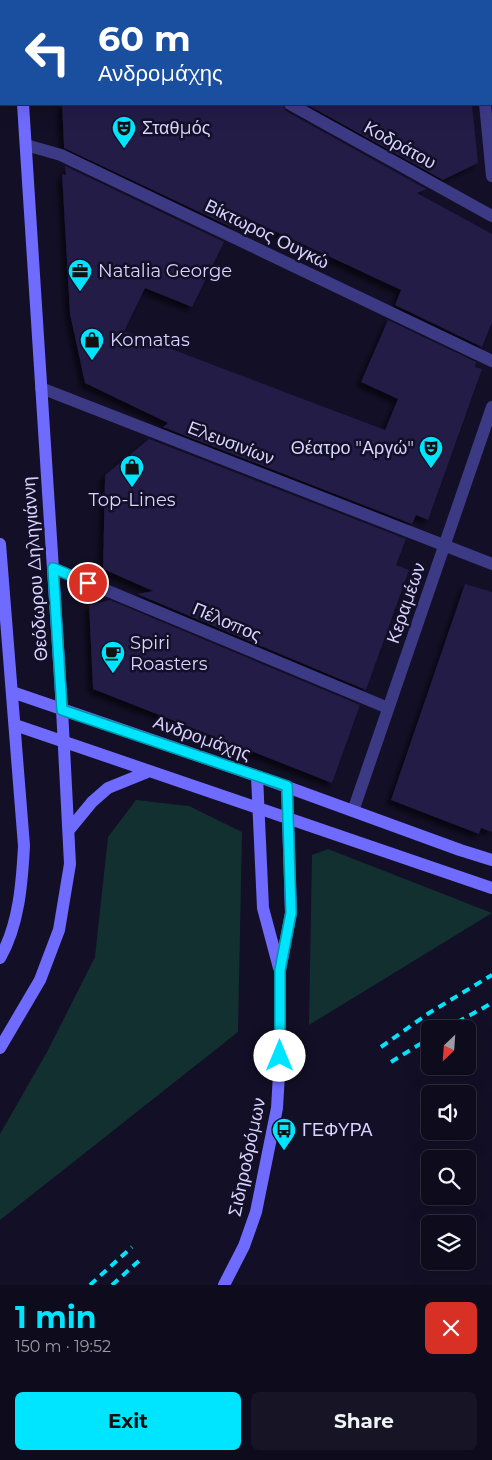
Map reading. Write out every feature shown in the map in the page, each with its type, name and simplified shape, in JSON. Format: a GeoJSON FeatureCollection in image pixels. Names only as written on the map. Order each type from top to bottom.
{"type":"FeatureCollection","features":[{"type":"Feature","properties":{"kind":"main road","name":"Θεόδωρου Δηληγιάννη"},"geometry":{"type":"LineString","coordinates":[[0,1048],[40,980],[59,930],[70,864],[64,742],[23,105]]}},
{"type":"Feature","properties":{"kind":"main road","name":"Θεόδωρου Δηληγιάννη"},"geometry":{"type":"LineString","coordinates":[[0,544],[24,846],[22,881],[2,950]]}},
{"type":"Feature","properties":{"kind":"main road","name":"Ανδρομάχης"},"geometry":{"type":"LineString","coordinates":[[12,692],[287,786],[492,860]]}},
{"type":"Feature","properties":{"kind":"main road"},"geometry":{"type":"LineString","coordinates":[[15,725],[492,888]]}},
{"type":"Feature","properties":{"kind":"main road"},"geometry":{"type":"LineString","coordinates":[[69,830],[92,802],[108,788],[150,771]]}},
{"type":"Feature","properties":{"kind":"main road","name":"Σιδηροδρόμων"},"geometry":{"type":"LineString","coordinates":[[258,776],[263,908],[280,970]]}},
{"type":"Feature","properties":{"kind":"main road","name":"Σιδηροδρόμων"},"geometry":{"type":"LineString","coordinates":[[224,1285],[244,1246],[256,1212],[273,1132],[280,1056],[280,970],[291,913],[287,786]]}},
{"type":"Feature","properties":{"kind":"street","name":"Κοδράτου"},"geometry":{"type":"LineString","coordinates":[[292,105],[492,216]]}},
{"type":"Feature","properties":{"kind":"street"},"geometry":{"type":"LineString","coordinates":[[485,105],[492,176]]}},
{"type":"Feature","properties":{"kind":"street","name":"Βίκτωρος Ουγκώ"},"geometry":{"type":"LineString","coordinates":[[26,145],[61,155],[492,361]]}},
{"type":"Feature","properties":{"kind":"street","name":"Ελευσινίων"},"geometry":{"type":"LineString","coordinates":[[41,388],[492,564]]}},
{"type":"Feature","properties":{"kind":"street","name":"Κεραμέων"},"geometry":{"type":"LineString","coordinates":[[353,811],[492,407]]}},
{"type":"Feature","properties":{"kind":"street","name":"Πέλοπος"},"geometry":{"type":"LineString","coordinates":[[53,568],[388,708]]}},
{"type":"Feature","properties":{"kind":"green space"},"geometry":{"type":"Polygon","coordinates":[[[136,800],[189,806],[242,832],[238,1032],[0,1220],[0,1134],[47,1052],[95,957],[108,837],[136,800]]]}},
{"type":"Feature","properties":{"kind":"green space"},"geometry":{"type":"Polygon","coordinates":[[[328,849],[492,913],[309,1025],[312,855],[328,849]]]}},
{"type":"Feature","properties":{"kind":"building"},"geometry":{"type":"Polygon","coordinates":[[[62,105],[283,105],[286,111],[426,189],[417,193],[492,234],[492,322],[482,347],[395,305],[401,290],[238,214],[231,227],[64,148],[62,105]]]}},
{"type":"Feature","properties":{"kind":"building"},"geometry":{"type":"Polygon","coordinates":[[[308,105],[472,105],[478,163],[443,180],[308,105]]]}},
{"type":"Feature","properties":{"kind":"building"},"geometry":{"type":"Polygon","coordinates":[[[65,166],[224,242],[192,307],[145,288],[124,331],[385,430],[398,399],[361,382],[388,320],[476,362],[475,367],[482,369],[428,520],[416,515],[412,524],[163,427],[168,423],[85,383],[70,314],[62,174],[66,175],[65,166]]]}},
{"type":"Feature","properties":{"kind":"building"},"geometry":{"type":"Polygon","coordinates":[[[149,439],[406,539],[396,565],[409,570],[366,690],[137,594],[153,591],[103,569],[105,475],[149,439]]]}},
{"type":"Feature","properties":{"kind":"building"},"geometry":{"type":"Polygon","coordinates":[[[465,584],[492,592],[492,832],[481,828],[479,834],[391,800],[465,584]]]}},
{"type":"Feature","properties":{"kind":"building"},"geometry":{"type":"Polygon","coordinates":[[[110,600],[360,705],[332,783],[93,689],[89,605],[110,600]]]}},
{"type":"Feature","properties":{"kind":"railway"},"geometry":{"type":"LineString","coordinates":[[381,1047],[429,1013],[492,975]]}},
{"type":"Feature","properties":{"kind":"railway"},"geometry":{"type":"LineString","coordinates":[[461,1020],[492,1003]]}},
{"type":"Feature","properties":{"kind":"railway"},"geometry":{"type":"LineString","coordinates":[[391,1062],[421,1044]]}},
{"type":"Feature","properties":{"kind":"railway"},"geometry":{"type":"LineString","coordinates":[[90,1285],[132,1247]]}},
{"type":"Feature","properties":{"kind":"railway"},"geometry":{"type":"LineString","coordinates":[[112,1285],[141,1259]]}},
{"type":"Feature","properties":{"kind":"place","name":"Σταθμός"},"geometry":{"type":"Point","coordinates":[124,149]}},
{"type":"Feature","properties":{"kind":"place","name":"Natalia George"},"geometry":{"type":"Point","coordinates":[80,292]}},
{"type":"Feature","properties":{"kind":"place","name":"Komatas"},"geometry":{"type":"Point","coordinates":[92,361]}},
{"type":"Feature","properties":{"kind":"place","name":"Θέατρο \"Αργώ\""},"geometry":{"type":"Point","coordinates":[431,469]}},
{"type":"Feature","properties":{"kind":"place","name":"Top-Lines"},"geometry":{"type":"Point","coordinates":[132,488]}},
{"type":"Feature","properties":{"kind":"place","name":"Spiri Roasters"},"geometry":{"type":"Point","coordinates":[113,674]}},
{"type":"Feature","properties":{"kind":"place","name":"ΓΕΦΥΡΑ"},"geometry":{"type":"Point","coordinates":[284,1151]}},
{"type":"Feature","properties":{"kind":"route"},"geometry":{"type":"LineString","coordinates":[[88,583],[53,568],[62,710],[287,786],[291,913],[280,970],[280,1056]]}}]}
